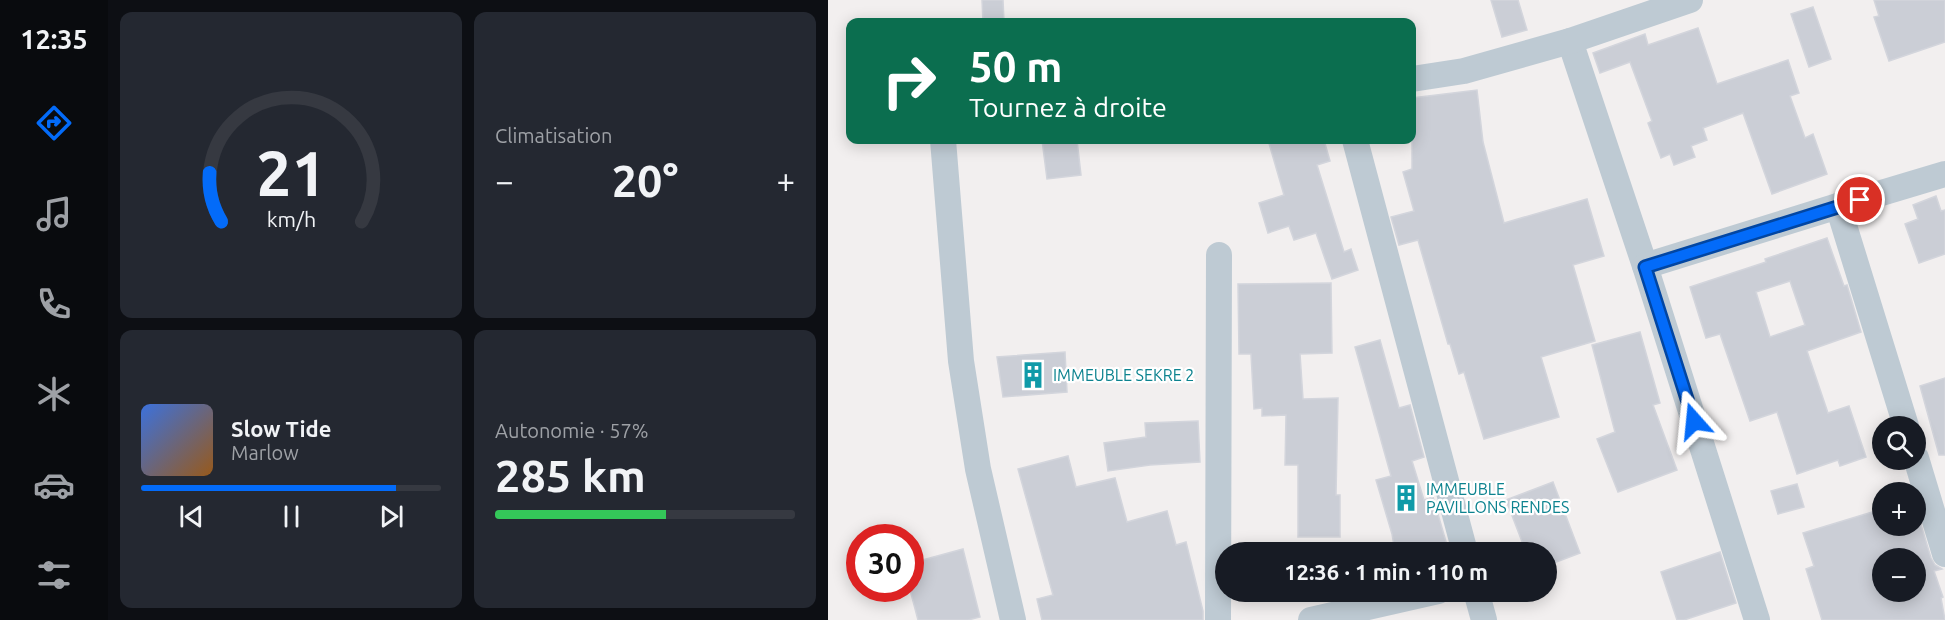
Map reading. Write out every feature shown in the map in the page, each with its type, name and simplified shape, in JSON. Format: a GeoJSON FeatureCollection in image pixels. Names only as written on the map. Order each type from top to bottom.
{"type":"FeatureCollection","features":[{"type":"Feature","properties":{"kind":"street"},"geometry":{"type":"LineString","coordinates":[[1416,78],[1464,71],[1569,41],[1690,0]]}},
{"type":"Feature","properties":{"kind":"street"},"geometry":{"type":"LineString","coordinates":[[1569,41],[1645,267],[1757,620]]}},
{"type":"Feature","properties":{"kind":"street"},"geometry":{"type":"LineString","coordinates":[[943,144],[961,361],[978,469],[1013,620]]}},
{"type":"Feature","properties":{"kind":"street"},"geometry":{"type":"LineString","coordinates":[[1356,144],[1463,542]]}},
{"type":"Feature","properties":{"kind":"street"},"geometry":{"type":"LineString","coordinates":[[1645,267],[1945,174]]}},
{"type":"Feature","properties":{"kind":"street"},"geometry":{"type":"LineString","coordinates":[[1838,206],[1903,416]]}},
{"type":"Feature","properties":{"kind":"street"},"geometry":{"type":"LineString","coordinates":[[1218,255],[1218,620]]}},
{"type":"Feature","properties":{"kind":"street"},"geometry":{"type":"LineString","coordinates":[[1920,470],[1945,554]]}},
{"type":"Feature","properties":{"kind":"street"},"geometry":{"type":"LineString","coordinates":[[1311,620],[1390,602]]}},
{"type":"Feature","properties":{"kind":"street"},"geometry":{"type":"LineString","coordinates":[[1479,602],[1484,620]]}},
{"type":"Feature","properties":{"kind":"building"},"geometry":{"type":"Polygon","coordinates":[[[982,0],[1003,0],[1004,18],[983,18],[982,0]]]}},
{"type":"Feature","properties":{"kind":"building"},"geometry":{"type":"Polygon","coordinates":[[[1491,0],[1518,0],[1527,30],[1502,37],[1491,0]]]}},
{"type":"Feature","properties":{"kind":"building"},"geometry":{"type":"Polygon","coordinates":[[[1874,0],[1945,0],[1945,42],[1889,61],[1874,17],[1879,16],[1874,0]]]}},
{"type":"Feature","properties":{"kind":"building"},"geometry":{"type":"Polygon","coordinates":[[[1813,7],[1831,59],[1809,67],[1791,14],[1813,7]]]}},
{"type":"Feature","properties":{"kind":"building"},"geometry":{"type":"Polygon","coordinates":[[[1698,28],[1717,84],[1788,60],[1799,93],[1790,96],[1805,138],[1813,134],[1827,174],[1772,194],[1743,113],[1703,128],[1707,140],[1691,146],[1695,157],[1674,165],[1670,154],[1661,158],[1648,123],[1652,121],[1630,62],[1600,73],[1593,53],[1645,34],[1648,45],[1698,28]]]}},
{"type":"Feature","properties":{"kind":"building"},"geometry":{"type":"Polygon","coordinates":[[[1477,90],[1483,142],[1504,223],[1587,199],[1604,256],[1573,265],[1595,341],[1541,357],[1559,417],[1484,439],[1464,372],[1459,374],[1450,344],[1448,344],[1418,240],[1399,245],[1391,217],[1414,211],[1403,172],[1412,169],[1412,144],[1416,144],[1416,98],[1477,90]]]}},
{"type":"Feature","properties":{"kind":"building"},"geometry":{"type":"Polygon","coordinates":[[[1043,144],[1077,144],[1081,175],[1047,179],[1043,144]]]}},
{"type":"Feature","properties":{"kind":"building"},"geometry":{"type":"Polygon","coordinates":[[[1269,144],[1325,144],[1330,161],[1317,165],[1344,252],[1351,249],[1358,270],[1332,279],[1316,233],[1294,240],[1289,226],[1268,233],[1259,203],[1284,195],[1269,144]]]}},
{"type":"Feature","properties":{"kind":"building"},"geometry":{"type":"Polygon","coordinates":[[[1936,196],[1941,211],[1945,210],[1945,254],[1919,263],[1905,224],[1918,219],[1913,205],[1936,196]]]}},
{"type":"Feature","properties":{"kind":"building"},"geometry":{"type":"Polygon","coordinates":[[[1827,238],[1844,286],[1847,285],[1861,332],[1807,351],[1828,413],[1849,406],[1866,457],[1840,466],[1838,460],[1797,474],[1777,412],[1750,421],[1720,334],[1706,338],[1690,287],[1766,262],[1765,259],[1827,238]],[[1790,281],[1756,292],[1770,337],[1805,325],[1790,281]]]}},
{"type":"Feature","properties":{"kind":"building"},"geometry":{"type":"Polygon","coordinates":[[[1331,283],[1332,353],[1300,354],[1303,399],[1338,398],[1336,495],[1340,495],[1340,537],[1298,537],[1298,465],[1285,465],[1286,415],[1262,416],[1262,408],[1254,409],[1251,354],[1239,354],[1238,284],[1331,283]]]}},
{"type":"Feature","properties":{"kind":"building"},"geometry":{"type":"Polygon","coordinates":[[[1640,332],[1660,403],[1653,405],[1677,470],[1618,492],[1597,439],[1615,432],[1592,345],[1640,332]]]}},
{"type":"Feature","properties":{"kind":"building"},"geometry":{"type":"Polygon","coordinates":[[[1380,340],[1399,408],[1410,405],[1424,457],[1412,461],[1424,500],[1433,497],[1446,542],[1393,542],[1376,480],[1391,476],[1355,347],[1380,340]]]}},
{"type":"Feature","properties":{"kind":"building","name":"IMMEUBLE SEKRE 2"},"geometry":{"type":"Polygon","coordinates":[[[1065,352],[1067,392],[1003,397],[997,357],[1065,352]]]}},
{"type":"Feature","properties":{"kind":"building"},"geometry":{"type":"Polygon","coordinates":[[[1945,378],[1945,455],[1939,455],[1920,386],[1945,378]]]}},
{"type":"Feature","properties":{"kind":"building"},"geometry":{"type":"Polygon","coordinates":[[[1198,421],[1200,462],[1150,465],[1108,471],[1104,443],[1146,437],[1145,423],[1198,421]]]}},
{"type":"Feature","properties":{"kind":"building"},"geometry":{"type":"Polygon","coordinates":[[[1068,456],[1076,487],[1115,478],[1127,522],[1167,511],[1176,545],[1186,542],[1203,611],[1203,620],[1042,620],[1037,599],[1053,595],[1018,469],[1068,456]]]}},
{"type":"Feature","properties":{"kind":"building"},"geometry":{"type":"Polygon","coordinates":[[[1553,482],[1580,553],[1557,562],[1557,542],[1522,542],[1506,500],[1553,482]]]}},
{"type":"Feature","properties":{"kind":"building"},"geometry":{"type":"Polygon","coordinates":[[[1797,484],[1804,507],[1778,514],[1771,491],[1797,484]]]}},
{"type":"Feature","properties":{"kind":"building"},"geometry":{"type":"Polygon","coordinates":[[[1872,512],[1872,536],[1924,536],[1931,558],[1935,565],[1942,569],[1934,571],[1943,597],[1941,598],[1945,620],[1822,620],[1806,569],[1814,566],[1803,533],[1872,512]]]}},
{"type":"Feature","properties":{"kind":"building"},"geometry":{"type":"Polygon","coordinates":[[[963,549],[980,617],[968,620],[918,620],[913,602],[924,602],[924,560],[963,549]]]}},
{"type":"Feature","properties":{"kind":"building"},"geometry":{"type":"Polygon","coordinates":[[[1720,552],[1736,603],[1684,620],[1677,620],[1661,572],[1720,552]]]}},
{"type":"Feature","properties":{"kind":"place","name":"IMMEUBLE SEKRE 2"},"geometry":{"type":"Point","coordinates":[1033,375]}},
{"type":"Feature","properties":{"kind":"place","name":"IMMEUBLE PAVILLONS RENDES"},"geometry":{"type":"Point","coordinates":[1406,498]}},
{"type":"Feature","properties":{"kind":"route"},"geometry":{"type":"LineString","coordinates":[[1694,421],[1645,267],[1860,200]]}}]}
